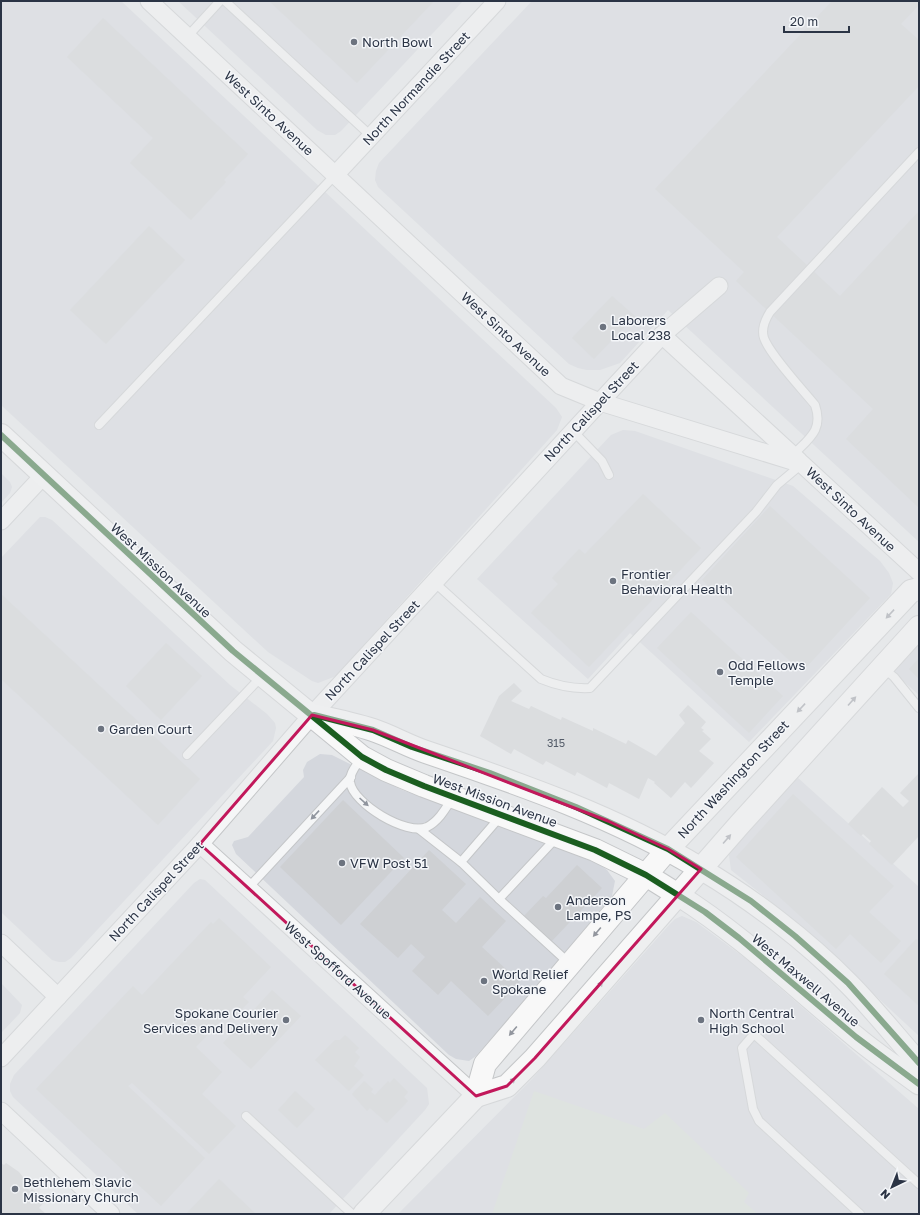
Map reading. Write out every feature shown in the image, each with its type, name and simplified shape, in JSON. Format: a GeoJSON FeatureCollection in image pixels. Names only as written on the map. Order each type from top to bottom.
{"type":"FeatureCollection","features":[{"type":"Feature","properties":{"kind":"main road","name":"West Mission Avenue"},"geometry":{"type":"LineString","coordinates":[[1,435],[233,651],[362,757],[386,770],[595,850],[646,875],[678,895]]}},
{"type":"Feature","properties":{"kind":"main road","name":"North Washington Street"},"geometry":{"type":"LineString","coordinates":[[364,1214],[476,1096],[485,1064],[668,849],[911,591],[919,589]]}},
{"type":"Feature","properties":{"kind":"main road","name":"North Washington Street"},"geometry":{"type":"LineString","coordinates":[[476,1096],[507,1086],[535,1058],[701,869],[919,627]]}},
{"type":"Feature","properties":{"kind":"main road","name":"West Mission Avenue"},"geometry":{"type":"LineString","coordinates":[[312,715],[373,730],[412,747],[490,773],[576,807],[668,849]]}},
{"type":"Feature","properties":{"kind":"main road","name":"West Maxwell Avenue"},"geometry":{"type":"LineString","coordinates":[[668,849],[701,869]]}},
{"type":"Feature","properties":{"kind":"street","name":"West Sinto Avenue"},"geometry":{"type":"LineString","coordinates":[[148,1],[336,174],[561,386],[600,402],[795,459],[919,572]]}},
{"type":"Feature","properties":{"kind":"street","name":"North Normandie Street"},"geometry":{"type":"LineString","coordinates":[[336,174],[497,1]]}},
{"type":"Feature","properties":{"kind":"street","name":"North Calispel Street"},"geometry":{"type":"LineString","coordinates":[[1,1058],[200,844],[312,715],[662,335],[718,286]]}},
{"type":"Feature","properties":{"kind":"street"},"geometry":{"type":"LineString","coordinates":[[662,335],[795,459]]}},
{"type":"Feature","properties":{"kind":"street"},"geometry":{"type":"LineString","coordinates":[[1,521],[44,476]]}},
{"type":"Feature","properties":{"kind":"street","name":"West Spofford Avenue"},"geometry":{"type":"LineString","coordinates":[[200,844],[476,1096]]}},
{"type":"Feature","properties":{"kind":"street","name":"West Maxwell Avenue"},"geometry":{"type":"LineString","coordinates":[[701,869],[750,900],[795,936],[848,983],[919,1063]]}},
{"type":"Feature","properties":{"kind":"street","name":"West Maxwell Avenue"},"geometry":{"type":"LineString","coordinates":[[678,895],[706,912],[739,938],[856,1038],[919,1084]]}},
{"type":"Feature","properties":{"kind":"street"},"geometry":{"type":"LineString","coordinates":[[1,943],[58,997]]}},
{"type":"Feature","properties":{"kind":"street"},"geometry":{"type":"LineString","coordinates":[[1,1111],[111,1214]]}},
{"type":"Feature","properties":{"kind":"lane"},"geometry":{"type":"LineString","coordinates":[[187,37],[220,1]]}},
{"type":"Feature","properties":{"kind":"lane"},"geometry":{"type":"LineString","coordinates":[[225,1],[371,136]]}},
{"type":"Feature","properties":{"kind":"lane"},"geometry":{"type":"LineString","coordinates":[[434,582],[541,679],[563,687],[575,689],[590,688],[756,512],[814,433],[818,426],[819,416],[815,405],[771,351],[764,338],[763,325],[770,312],[919,152]]}},
{"type":"Feature","properties":{"kind":"lane"},"geometry":{"type":"LineString","coordinates":[[99,425],[336,174]]}},
{"type":"Feature","properties":{"kind":"lane"},"geometry":{"type":"LineString","coordinates":[[573,431],[602,461],[609,475]]}},
{"type":"Feature","properties":{"kind":"lane"},"geometry":{"type":"LineString","coordinates":[[882,668],[894,677],[919,708]]}},
{"type":"Feature","properties":{"kind":"lane"},"geometry":{"type":"LineString","coordinates":[[187,755],[262,676]]}},
{"type":"Feature","properties":{"kind":"lane"},"geometry":{"type":"LineString","coordinates":[[248,888],[351,777],[362,757]]}},
{"type":"Feature","properties":{"kind":"lane"},"geometry":{"type":"LineString","coordinates":[[351,777],[352,789],[366,805],[394,822],[419,829],[461,862],[570,964]]}},
{"type":"Feature","properties":{"kind":"lane"},"geometry":{"type":"LineString","coordinates":[[419,829],[426,827],[440,816],[453,796]]}},
{"type":"Feature","properties":{"kind":"lane"},"geometry":{"type":"LineString","coordinates":[[461,862],[502,814]]}},
{"type":"Feature","properties":{"kind":"lane"},"geometry":{"type":"LineString","coordinates":[[499,899],[558,835]]}},
{"type":"Feature","properties":{"kind":"lane"},"geometry":{"type":"LineString","coordinates":[[860,1214],[759,1122],[753,1109],[742,1048],[754,1034],[919,1184]]}},
{"type":"Feature","properties":{"kind":"lane"},"geometry":{"type":"LineString","coordinates":[[246,1116],[352,1214]]}},
{"type":"Feature","properties":{"kind":"highlighted area"},"geometry":{"type":"Polygon","coordinates":[[[312,715],[373,730],[608,821],[668,849],[701,869],[535,1058],[507,1086],[476,1096],[200,844],[312,715]]]}},
{"type":"Feature","properties":{"kind":"shaded area"},"geometry":{"type":"Polygon","coordinates":[[[1,1],[121,1],[556,408],[562,417],[557,430],[336,676],[318,683],[312,681],[268,652],[1,405],[1,1]]]}},
{"type":"Feature","properties":{"kind":"shaded area"},"geometry":{"type":"Polygon","coordinates":[[[178,1],[463,1],[341,131],[335,135],[326,135],[317,130],[178,1]]]}},
{"type":"Feature","properties":{"kind":"shaded area"},"geometry":{"type":"Polygon","coordinates":[[[532,1],[919,1],[919,542],[668,310],[620,363],[600,370],[578,368],[569,364],[378,187],[375,180],[379,163],[532,1]]]}},
{"type":"Feature","properties":{"kind":"shaded area"},"geometry":{"type":"Polygon","coordinates":[[[623,430],[635,431],[793,486],[880,561],[889,573],[893,583],[891,594],[749,742],[630,633],[588,679],[477,579],[611,435],[623,430]]]}},
{"type":"Feature","properties":{"kind":"shaded area"},"geometry":{"type":"Polygon","coordinates":[[[1,473],[10,482],[12,487],[10,493],[1,503],[1,473]]]}},
{"type":"Feature","properties":{"kind":"shaded area"},"geometry":{"type":"Polygon","coordinates":[[[40,517],[45,517],[52,520],[230,685],[267,714],[275,723],[276,728],[273,741],[71,958],[65,962],[52,960],[1,912],[1,558],[40,517]]]}},
{"type":"Feature","properties":{"kind":"shaded area"},"geometry":{"type":"Polygon","coordinates":[[[919,644],[919,695],[893,672],[919,644]]]}},
{"type":"Feature","properties":{"kind":"shaded area"},"geometry":{"type":"Polygon","coordinates":[[[320,754],[332,755],[402,790],[549,843],[600,865],[607,870],[615,881],[612,896],[548,973],[476,1056],[469,1061],[456,1059],[449,1055],[236,854],[232,845],[234,841],[248,837],[304,777],[303,770],[307,762],[320,754]]]}},
{"type":"Feature","properties":{"kind":"shaded area"},"geometry":{"type":"Polygon","coordinates":[[[798,778],[919,887],[919,1036],[795,921],[731,870],[729,855],[731,849],[798,778]]]}},
{"type":"Feature","properties":{"kind":"shaded area"},"geometry":{"type":"Polygon","coordinates":[[[200,879],[205,880],[427,1088],[429,1104],[425,1110],[329,1214],[138,1214],[13,1097],[10,1091],[10,1084],[14,1075],[194,883],[200,879]]]}},
{"type":"Feature","properties":{"kind":"shaded area","name":"North Central High School"},"geometry":{"type":"Polygon","coordinates":[[[682,916],[696,922],[749,961],[919,1109],[919,1214],[398,1214],[533,1078],[670,924],[675,919],[682,916]]]}},
{"type":"Feature","properties":{"kind":"shaded area"},"geometry":{"type":"Polygon","coordinates":[[[1,983],[22,1005],[20,1013],[1,1033],[1,983]]]}},
{"type":"Feature","properties":{"kind":"shaded area"},"geometry":{"type":"Polygon","coordinates":[[[534,1091],[644,1129],[665,1113],[749,1193],[744,1202],[758,1214],[492,1214],[534,1091]]]}},
{"type":"Feature","properties":{"kind":"building","name":"North Bowl"},"geometry":{"type":"Polygon","coordinates":[[[269,1],[434,1],[357,83],[269,1]]]}},
{"type":"Feature","properties":{"kind":"building"},"geometry":{"type":"Polygon","coordinates":[[[832,1],[919,1],[919,5],[901,24],[919,40],[919,86],[777,237],[840,296],[919,211],[919,508],[846,439],[873,409],[736,281],[744,272],[655,189],[832,1]]]}},
{"type":"Feature","properties":{"kind":"building"},"geometry":{"type":"Polygon","coordinates":[[[103,18],[248,154],[224,180],[226,182],[191,220],[130,163],[153,138],[67,57],[103,18]]]}},
{"type":"Feature","properties":{"kind":"building"},"geometry":{"type":"Polygon","coordinates":[[[149,226],[185,260],[106,344],[70,310],[149,226]]]}},
{"type":"Feature","properties":{"kind":"building","name":"Laborers Local 238"},"geometry":{"type":"Polygon","coordinates":[[[612,296],[635,316],[594,359],[572,338],[612,296]]]}},
{"type":"Feature","properties":{"kind":"building","name":"Frontier Behavioral Health"},"geometry":{"type":"Polygon","coordinates":[[[643,494],[701,548],[589,667],[531,613],[558,584],[552,578],[579,549],[585,554],[643,494]]]}},
{"type":"Feature","properties":{"kind":"building"},"geometry":{"type":"Polygon","coordinates":[[[770,506],[870,598],[802,672],[702,580],[770,506]]]}},
{"type":"Feature","properties":{"kind":"building","name":"Garden Court"},"geometry":{"type":"Polygon","coordinates":[[[1,594],[200,779],[158,825],[1,679],[1,594]]]}},
{"type":"Feature","properties":{"kind":"building","name":"Odd Fellows Temple"},"geometry":{"type":"Polygon","coordinates":[[[691,612],[783,696],[749,733],[657,648],[691,612]]]}},
{"type":"Feature","properties":{"kind":"building"},"geometry":{"type":"Polygon","coordinates":[[[166,643],[202,676],[161,720],[126,686],[166,643]]]}},
{"type":"Feature","properties":{"kind":"building"},"geometry":{"type":"Polygon","coordinates":[[[919,658],[919,679],[909,669],[919,658]]]}},
{"type":"Feature","properties":{"kind":"building"},"geometry":{"type":"Polygon","coordinates":[[[514,683],[522,691],[511,701],[529,709],[531,706],[561,720],[562,717],[593,731],[593,728],[626,744],[628,740],[656,756],[685,723],[679,715],[688,705],[706,722],[701,728],[704,730],[702,731],[711,739],[699,751],[714,763],[691,788],[685,782],[671,798],[654,783],[655,782],[648,778],[639,799],[609,783],[607,788],[577,772],[575,776],[546,761],[543,765],[514,749],[511,754],[480,736],[499,696],[514,683]]]}},
{"type":"Feature","properties":{"kind":"building"},"geometry":{"type":"Polygon","coordinates":[[[919,773],[919,836],[892,865],[869,844],[871,841],[863,834],[861,836],[848,824],[882,787],[903,807],[909,801],[900,793],[919,773]]]}},
{"type":"Feature","properties":{"kind":"building"},"geometry":{"type":"Polygon","coordinates":[[[793,794],[894,886],[869,912],[901,941],[881,963],[850,934],[836,949],[736,857],[793,794]]]}},
{"type":"Feature","properties":{"kind":"building","name":"VFW Post 51"},"geometry":{"type":"Polygon","coordinates":[[[343,800],[404,858],[341,925],[280,867],[343,800]]]}},
{"type":"Feature","properties":{"kind":"building"},"geometry":{"type":"Polygon","coordinates":[[[429,850],[466,884],[442,910],[456,923],[480,897],[506,921],[482,947],[520,982],[488,1016],[451,981],[438,995],[412,971],[425,957],[411,944],[398,958],[360,924],[429,850]]]}},
{"type":"Feature","properties":{"kind":"building","name":"Anderson Lampe, PS"},"geometry":{"type":"Polygon","coordinates":[[[577,865],[602,888],[551,942],[524,916],[543,896],[546,898],[577,865]]]}},
{"type":"Feature","properties":{"kind":"building"},"geometry":{"type":"Polygon","coordinates":[[[219,918],[271,967],[243,997],[249,1002],[239,1012],[234,1007],[196,1047],[222,1072],[202,1094],[236,1126],[209,1154],[132,1083],[128,1086],[205,1158],[161,1206],[36,1089],[133,986],[142,995],[211,922],[213,924],[219,918]]]}},
{"type":"Feature","properties":{"kind":"building"},"geometry":{"type":"Polygon","coordinates":[[[916,939],[919,941],[919,1006],[884,974],[916,939]]]}},
{"type":"Feature","properties":{"kind":"building"},"geometry":{"type":"Polygon","coordinates":[[[272,990],[301,1016],[251,1069],[223,1043],[272,990]]]}},
{"type":"Feature","properties":{"kind":"building"},"geometry":{"type":"Polygon","coordinates":[[[345,1035],[359,1048],[355,1052],[360,1057],[354,1066],[364,1075],[349,1091],[315,1060],[335,1040],[340,1040],[345,1035]]]}},
{"type":"Feature","properties":{"kind":"building"},"geometry":{"type":"Polygon","coordinates":[[[394,1078],[408,1092],[404,1097],[408,1101],[387,1123],[370,1108],[367,1111],[352,1094],[364,1081],[373,1089],[371,1092],[375,1095],[388,1081],[390,1083],[394,1078]]]}},
{"type":"Feature","properties":{"kind":"building"},"geometry":{"type":"Polygon","coordinates":[[[295,1091],[315,1109],[297,1128],[278,1110],[295,1091]]]}},
{"type":"Feature","properties":{"kind":"building","name":"Bethlehem Slavic Missionary Church"},"geometry":{"type":"Polygon","coordinates":[[[1,1163],[4,1165],[6,1163],[19,1172],[30,1186],[27,1188],[30,1191],[32,1189],[45,1201],[39,1208],[46,1214],[1,1214],[1,1163]]]}},
{"type":"Feature","properties":{"kind":"building"},"geometry":{"type":"Polygon","coordinates":[[[219,1179],[256,1214],[187,1213],[219,1179]]]}},
{"type":"Feature","properties":{"kind":"cycle path"},"geometry":{"type":"LineString","coordinates":[[1,435],[233,651],[362,757],[386,770],[424,786],[595,850],[646,875],[705,912],[739,938],[856,1037],[919,1084]]}},
{"type":"Feature","properties":{"kind":"cycle path"},"geometry":{"type":"LineString","coordinates":[[314,715],[373,730],[412,747],[490,773],[576,807],[668,849],[751,901],[795,936],[848,983],[919,1063]]}},
{"type":"Feature","properties":{"kind":"place","name":"North Bowl"},"geometry":{"type":"Point","coordinates":[354,42]}},
{"type":"Feature","properties":{"kind":"place","name":"Laborers Local 238"},"geometry":{"type":"Point","coordinates":[603,327]}},
{"type":"Feature","properties":{"kind":"place","name":"Frontier Behavioral Health"},"geometry":{"type":"Point","coordinates":[613,581]}},
{"type":"Feature","properties":{"kind":"place","name":"Odd Fellows Temple"},"geometry":{"type":"Point","coordinates":[720,672]}},
{"type":"Feature","properties":{"kind":"place","name":"Garden Court"},"geometry":{"type":"Point","coordinates":[101,729]}},
{"type":"Feature","properties":{"kind":"place","name":"VFW Post 51"},"geometry":{"type":"Point","coordinates":[342,863]}},
{"type":"Feature","properties":{"kind":"place","name":"Anderson Lampe, PS"},"geometry":{"type":"Point","coordinates":[558,907]}},
{"type":"Feature","properties":{"kind":"place","name":"World Relief Spokane"},"geometry":{"type":"Point","coordinates":[484,981]}},
{"type":"Feature","properties":{"kind":"place","name":"Spokane Courier Services and Delivery"},"geometry":{"type":"Point","coordinates":[286,1020]}},
{"type":"Feature","properties":{"kind":"place","name":"North Central High School"},"geometry":{"type":"Point","coordinates":[701,1020]}},
{"type":"Feature","properties":{"kind":"place","name":"Bethlehem Slavic Missionary Church"},"geometry":{"type":"Point","coordinates":[15,1189]}}]}
